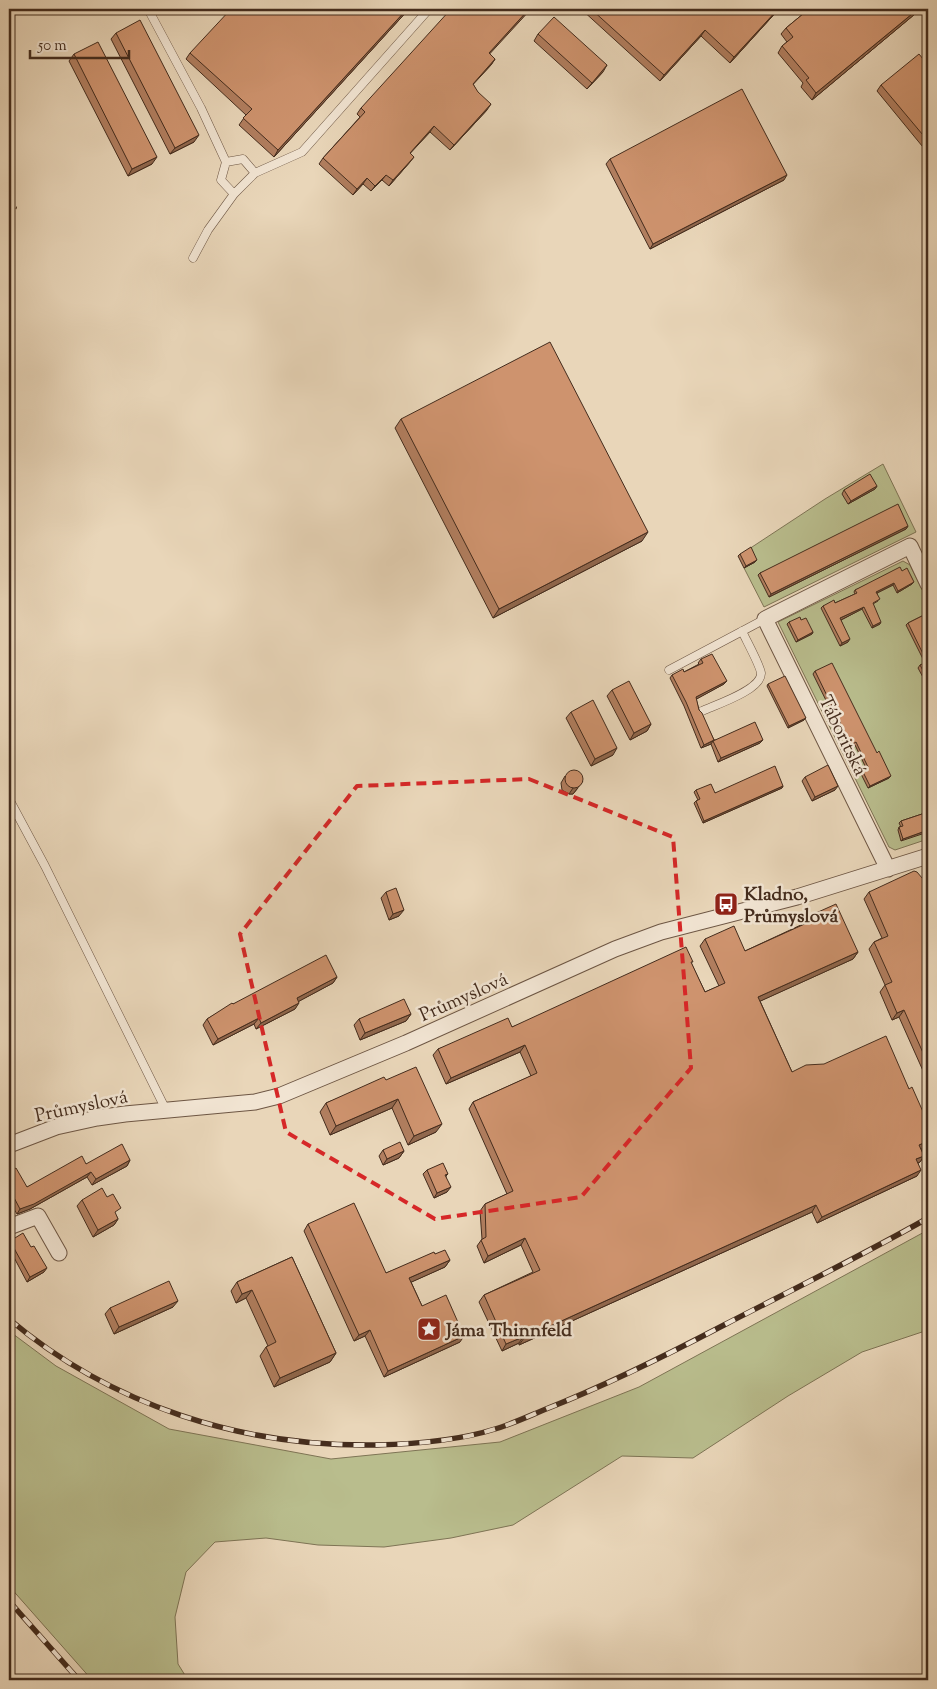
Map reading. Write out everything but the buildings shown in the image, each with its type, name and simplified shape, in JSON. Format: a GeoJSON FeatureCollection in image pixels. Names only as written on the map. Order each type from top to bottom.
{"type":"FeatureCollection","features":[{"type":"Feature","properties":{"kind":"street"},"geometry":{"type":"LineString","coordinates":[[765,619],[910,546],[928,584]]}},
{"type":"Feature","properties":{"kind":"street","name":"Táboritská"},"geometry":{"type":"LineString","coordinates":[[765,619],[888,869]]}},
{"type":"Feature","properties":{"kind":"street","name":"Průmyslová"},"geometry":{"type":"LineString","coordinates":[[9,1145],[69,1124],[125,1114],[249,1102],[279,1096],[406,1043],[644,937],[797,897],[928,856]]}},
{"type":"Feature","properties":{"kind":"street"},"geometry":{"type":"LineString","coordinates":[[9,1227],[38,1216],[58,1253]]}},
{"type":"Feature","properties":{"kind":"lane"},"geometry":{"type":"LineString","coordinates":[[148,9],[201,108],[226,162],[221,180],[234,194]]}},
{"type":"Feature","properties":{"kind":"lane"},"geometry":{"type":"LineString","coordinates":[[193,258],[208,230],[234,194],[255,173],[302,152],[430,9]]}},
{"type":"Feature","properties":{"kind":"lane"},"geometry":{"type":"LineString","coordinates":[[226,162],[243,159],[255,173]]}},
{"type":"Feature","properties":{"kind":"lane"},"geometry":{"type":"LineString","coordinates":[[668,670],[765,619]]}},
{"type":"Feature","properties":{"kind":"lane"},"geometry":{"type":"LineString","coordinates":[[702,711],[753,688],[760,682],[761,673],[742,631]]}},
{"type":"Feature","properties":{"kind":"lane"},"geometry":{"type":"LineString","coordinates":[[9,799],[45,866],[166,1110]]}},
{"type":"Feature","properties":{"kind":"path"},"geometry":{"type":"LineString","coordinates":[[9,206],[17,208]]}},
{"type":"Feature","properties":{"kind":"highlighted area"},"geometry":{"type":"Polygon","coordinates":[[[529,779],[673,837],[691,1068],[581,1197],[435,1219],[286,1132],[240,934],[357,786],[529,779]]]}},
{"type":"Feature","properties":{"kind":"green space"},"geometry":{"type":"Polygon","coordinates":[[[883,464],[916,532],[764,607],[744,568],[755,562],[749,549],[825,499],[883,464]]]}},
{"type":"Feature","properties":{"kind":"green space"},"geometry":{"type":"Polygon","coordinates":[[[903,561],[910,565],[928,601],[928,839],[895,850],[889,847],[778,622],[903,561]]]}},
{"type":"Feature","properties":{"kind":"green space"},"geometry":{"type":"Polygon","coordinates":[[[928,1230],[928,1330],[862,1352],[788,1396],[693,1458],[622,1456],[513,1525],[451,1538],[384,1547],[318,1545],[266,1538],[215,1542],[186,1572],[175,1617],[178,1664],[188,1680],[92,1680],[9,1586],[9,1331],[56,1366],[169,1429],[331,1459],[500,1442],[639,1387],[928,1230]]]}},
{"type":"Feature","properties":{"kind":"railway"},"geometry":{"type":"LineString","coordinates":[[9,1319],[49,1349],[91,1376],[135,1398],[181,1415],[228,1429],[326,1444],[376,1445],[436,1441],[481,1433],[501,1427],[614,1380],[826,1273],[928,1218]]}},
{"type":"Feature","properties":{"kind":"railway"},"geometry":{"type":"LineString","coordinates":[[9,1601],[79,1680]]}},
{"type":"Feature","properties":{"kind":"place","name":"Kladno, Průmyslová"},"geometry":{"type":"Point","coordinates":[726,904]}},
{"type":"Feature","properties":{"kind":"place","name":"Jáma Thinnfeld"},"geometry":{"type":"Point","coordinates":[429,1329]}}]}
